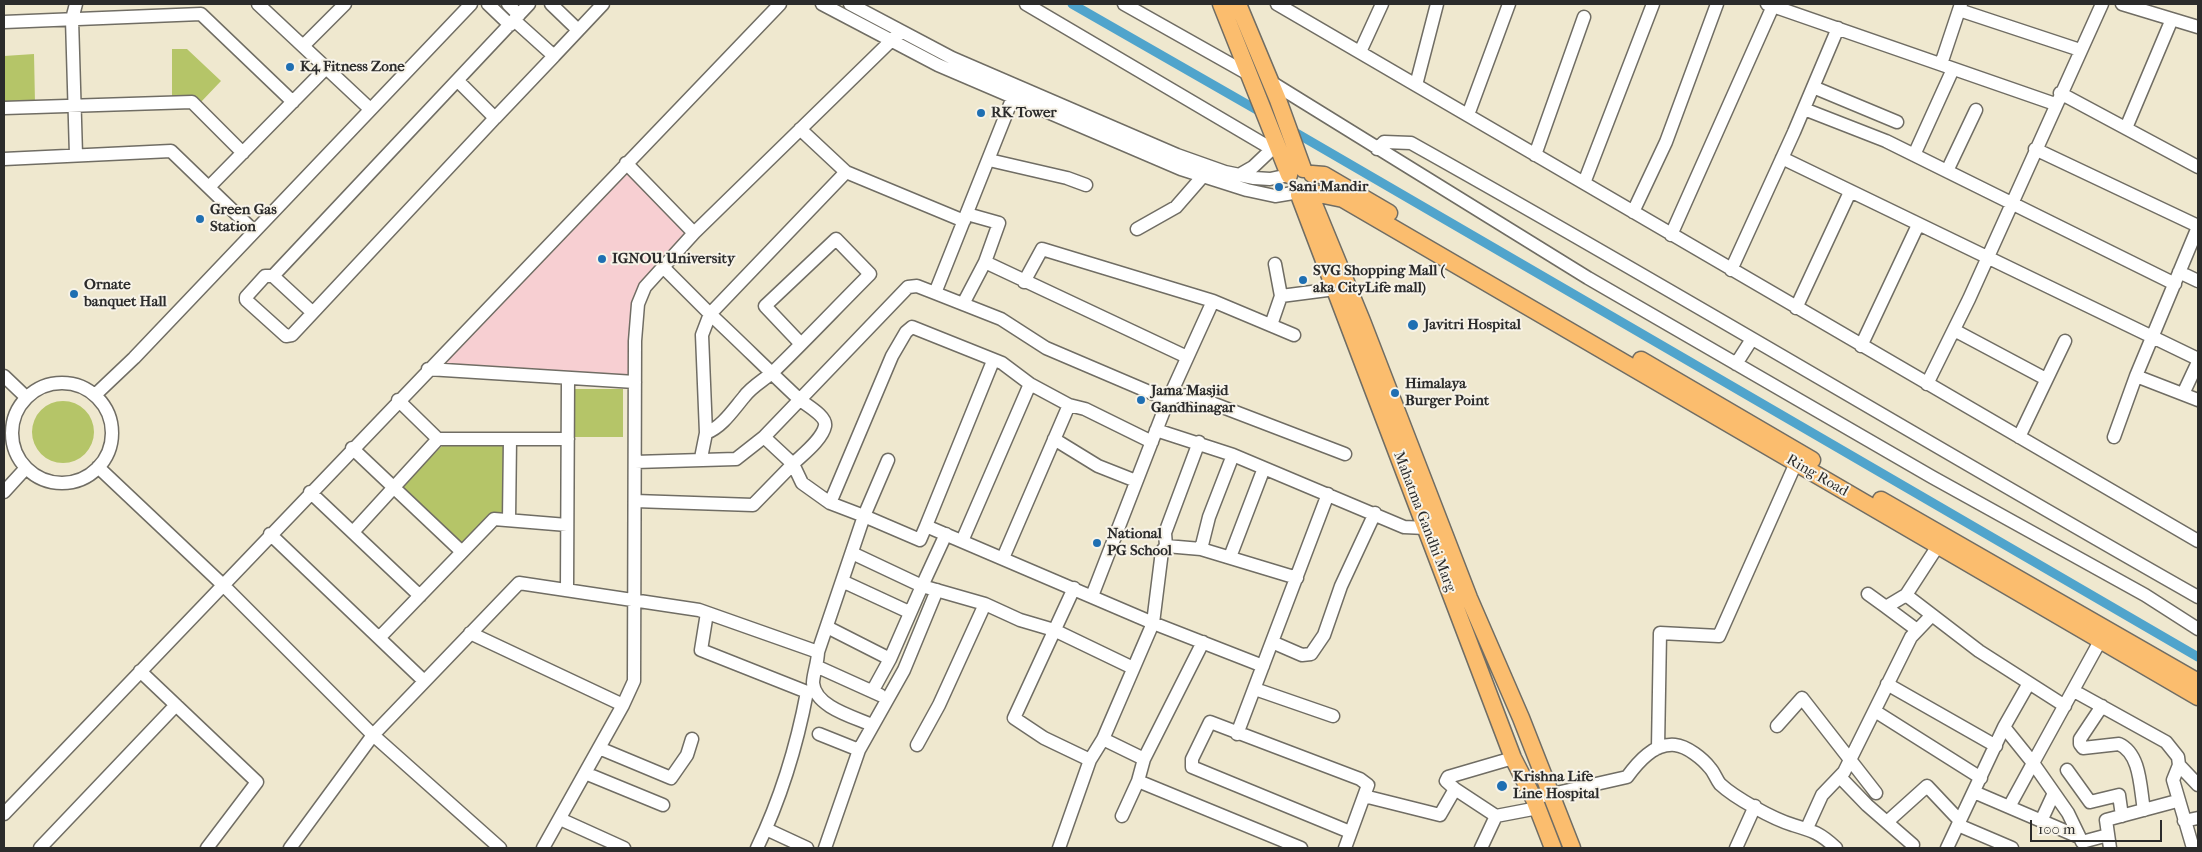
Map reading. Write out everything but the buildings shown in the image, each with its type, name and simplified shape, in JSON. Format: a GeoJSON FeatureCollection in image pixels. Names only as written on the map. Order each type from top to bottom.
{"type":"FeatureCollection","features":[{"type":"Feature","properties":{"kind":"main road"},"geometry":{"type":"LineString","coordinates":[[1221,4],[1261,103],[1275,145],[1314,184],[1300,193]]}},
{"type":"Feature","properties":{"kind":"main road"},"geometry":{"type":"LineString","coordinates":[[1238,4],[1285,117],[1302,172]]}},
{"type":"Feature","properties":{"kind":"main road"},"geometry":{"type":"LineString","coordinates":[[1572,848],[1552,792],[1469,598],[1362,320],[1300,193],[1288,184],[1302,172],[1324,175],[1798,458]]}},
{"type":"Feature","properties":{"kind":"main road","name":"Ring Road"},"geometry":{"type":"LineString","coordinates":[[1300,193],[1343,199],[2104,634],[2198,697]]}},
{"type":"Feature","properties":{"kind":"main road","name":"Mahatma Gandhi Marg"},"geometry":{"type":"LineString","coordinates":[[1300,193],[1514,758],[1536,804],[1553,848]]}},
{"type":"Feature","properties":{"kind":"main road"},"geometry":{"type":"LineString","coordinates":[[2104,634],[2198,682]]}},
{"type":"Feature","properties":{"kind":"street"},"geometry":{"type":"LineString","coordinates":[[76,4],[72,19],[76,155]]}},
{"type":"Feature","properties":{"kind":"street"},"geometry":{"type":"LineString","coordinates":[[258,4],[370,109]]}},
{"type":"Feature","properties":{"kind":"street"},"geometry":{"type":"LineString","coordinates":[[303,46],[345,4]]}},
{"type":"Feature","properties":{"kind":"street"},"geometry":{"type":"LineString","coordinates":[[96,395],[471,4]]}},
{"type":"Feature","properties":{"kind":"street"},"geometry":{"type":"LineString","coordinates":[[488,4],[514,20],[554,56]]}},
{"type":"Feature","properties":{"kind":"street"},"geometry":{"type":"LineString","coordinates":[[508,4],[514,20]]}},
{"type":"Feature","properties":{"kind":"street"},"geometry":{"type":"LineString","coordinates":[[273,276],[529,4]]}},
{"type":"Feature","properties":{"kind":"street"},"geometry":{"type":"LineString","coordinates":[[551,4],[578,30]]}},
{"type":"Feature","properties":{"kind":"street"},"geometry":{"type":"LineString","coordinates":[[312,312],[273,276],[265,276],[246,298],[284,335],[292,335],[603,4]]}},
{"type":"Feature","properties":{"kind":"street"},"geometry":{"type":"LineString","coordinates":[[4,814],[352,448],[780,4]]}},
{"type":"Feature","properties":{"kind":"street"},"geometry":{"type":"LineString","coordinates":[[822,4],[938,65],[1203,176],[1247,190],[1275,196],[1300,193]]}},
{"type":"Feature","properties":{"kind":"street"},"geometry":{"type":"LineString","coordinates":[[850,4],[952,58],[1177,155],[1239,175],[1270,179],[1302,172]]}},
{"type":"Feature","properties":{"kind":"street"},"geometry":{"type":"LineString","coordinates":[[1026,4],[1275,145],[1253,167],[1239,175]]}},
{"type":"Feature","properties":{"kind":"street"},"geometry":{"type":"LineString","coordinates":[[1124,4],[1250,75]]}},
{"type":"Feature","properties":{"kind":"street"},"geometry":{"type":"LineString","coordinates":[[1277,4],[2198,541]]}},
{"type":"Feature","properties":{"kind":"street"},"geometry":{"type":"LineString","coordinates":[[1300,17],[1303,4]]}},
{"type":"Feature","properties":{"kind":"street"},"geometry":{"type":"LineString","coordinates":[[1360,52],[1382,4]]}},
{"type":"Feature","properties":{"kind":"street"},"geometry":{"type":"LineString","coordinates":[[1416,85],[1437,4]]}},
{"type":"Feature","properties":{"kind":"street"},"geometry":{"type":"LineString","coordinates":[[1468,115],[1509,4]]}},
{"type":"Feature","properties":{"kind":"street"},"geometry":{"type":"LineString","coordinates":[[1584,184],[1653,4]]}},
{"type":"Feature","properties":{"kind":"street"},"geometry":{"type":"LineString","coordinates":[[1634,212],[1666,142],[1717,4]]}},
{"type":"Feature","properties":{"kind":"street"},"geometry":{"type":"LineString","coordinates":[[1927,384],[1987,259],[2102,4]]}},
{"type":"Feature","properties":{"kind":"street"},"geometry":{"type":"LineString","coordinates":[[2122,4],[2198,26]]}},
{"type":"Feature","properties":{"kind":"street"},"geometry":{"type":"LineString","coordinates":[[1671,234],[1770,5],[1947,66],[2058,98],[2126,128],[2198,166]]}},
{"type":"Feature","properties":{"kind":"street"},"geometry":{"type":"LineString","coordinates":[[1914,155],[1947,66],[1960,7],[2080,50]]}},
{"type":"Feature","properties":{"kind":"street"},"geometry":{"type":"LineString","coordinates":[[4,22],[201,14],[293,102]]}},
{"type":"Feature","properties":{"kind":"street"},"geometry":{"type":"LineString","coordinates":[[1535,155],[1584,16]]}},
{"type":"Feature","properties":{"kind":"street"},"geometry":{"type":"LineString","coordinates":[[2126,128],[2172,19]]}},
{"type":"Feature","properties":{"kind":"street"},"geometry":{"type":"LineString","coordinates":[[1731,270],[1804,109],[1838,28]]}},
{"type":"Feature","properties":{"kind":"street"},"geometry":{"type":"LineString","coordinates":[[543,848],[623,705],[634,681],[636,601],[634,341],[638,304],[645,287],[694,233],[901,31]]}},
{"type":"Feature","properties":{"kind":"street"},"geometry":{"type":"LineString","coordinates":[[209,187],[326,68]]}},
{"type":"Feature","properties":{"kind":"street"},"geometry":{"type":"LineString","coordinates":[[458,81],[495,118]]}},
{"type":"Feature","properties":{"kind":"street"},"geometry":{"type":"LineString","coordinates":[[1271,82],[1588,278],[1932,477],[2145,594],[2198,629]]}},
{"type":"Feature","properties":{"kind":"street"},"geometry":{"type":"LineString","coordinates":[[1813,88],[1897,122]]}},
{"type":"Feature","properties":{"kind":"street"},"geometry":{"type":"LineString","coordinates":[[935,294],[1013,97]]}},
{"type":"Feature","properties":{"kind":"street"},"geometry":{"type":"LineString","coordinates":[[4,108],[192,102],[243,153]]}},
{"type":"Feature","properties":{"kind":"street"},"geometry":{"type":"LineString","coordinates":[[1804,109],[1886,141],[2011,204],[2177,278],[2198,281]]}},
{"type":"Feature","properties":{"kind":"street"},"geometry":{"type":"LineString","coordinates":[[1946,171],[1976,110]]}},
{"type":"Feature","properties":{"kind":"street"},"geometry":{"type":"LineString","coordinates":[[800,129],[846,172],[965,218],[999,223],[985,262],[963,304]]}},
{"type":"Feature","properties":{"kind":"street"},"geometry":{"type":"LineString","coordinates":[[1377,149],[1384,142],[1411,143],[1579,237],[1953,458],[2198,598]]}},
{"type":"Feature","properties":{"kind":"street"},"geometry":{"type":"LineString","coordinates":[[2035,149],[2198,227],[2136,376],[2114,437]]}},
{"type":"Feature","properties":{"kind":"street"},"geometry":{"type":"LineString","coordinates":[[4,159],[172,151],[254,231]]}},
{"type":"Feature","properties":{"kind":"street"},"geometry":{"type":"LineString","coordinates":[[1782,158],[2198,360],[2183,394]]}},
{"type":"Feature","properties":{"kind":"street"},"geometry":{"type":"LineString","coordinates":[[989,160],[1067,178],[1086,185]]}},
{"type":"Feature","properties":{"kind":"street"},"geometry":{"type":"LineString","coordinates":[[626,163],[694,233]]}},
{"type":"Feature","properties":{"kind":"street"},"geometry":{"type":"LineString","coordinates":[[701,458],[706,434],[702,335],[710,314],[846,172]]}},
{"type":"Feature","properties":{"kind":"street"},"geometry":{"type":"LineString","coordinates":[[1137,229],[1176,207],[1203,176]]}},
{"type":"Feature","properties":{"kind":"street"},"geometry":{"type":"LineString","coordinates":[[1796,308],[1850,192]]}},
{"type":"Feature","properties":{"kind":"street"},"geometry":{"type":"LineString","coordinates":[[1861,346],[1918,225]]}},
{"type":"Feature","properties":{"kind":"street"},"geometry":{"type":"LineString","coordinates":[[706,434],[714,430],[739,405],[744,396],[772,373],[801,344],[870,274],[836,239],[765,306],[801,344]]}},
{"type":"Feature","properties":{"kind":"street"},"geometry":{"type":"LineString","coordinates":[[1024,282],[1042,249],[1212,301],[1294,335]]}},
{"type":"Feature","properties":{"kind":"street"},"geometry":{"type":"LineString","coordinates":[[985,262],[1024,282],[1187,357]]}},
{"type":"Feature","properties":{"kind":"street"},"geometry":{"type":"LineString","coordinates":[[1271,325],[1281,296],[1275,264]]}},
{"type":"Feature","properties":{"kind":"street"},"geometry":{"type":"LineString","coordinates":[[635,501],[753,505],[811,445],[825,426],[821,417],[772,373],[663,267]]}},
{"type":"Feature","properties":{"kind":"street"},"geometry":{"type":"LineString","coordinates":[[635,462],[701,458],[736,459],[764,437],[908,287],[917,286],[1001,318],[1046,348],[1168,400],[1177,396],[1191,396],[1345,454]]}},
{"type":"Feature","properties":{"kind":"street"},"geometry":{"type":"LineString","coordinates":[[1281,296],[1335,289]]}},
{"type":"Feature","properties":{"kind":"street"},"geometry":{"type":"LineString","coordinates":[[1092,596],[1168,400],[1212,301]]}},
{"type":"Feature","properties":{"kind":"street"},"geometry":{"type":"LineString","coordinates":[[830,503],[892,356],[906,332],[912,327],[994,361],[1016,372],[1030,384],[1069,405],[1085,409],[1154,436],[1199,442],[1375,513],[1404,527],[1426,528]]}},
{"type":"Feature","properties":{"kind":"street"},"geometry":{"type":"LineString","coordinates":[[1954,330],[2046,379]]}},
{"type":"Feature","properties":{"kind":"street"},"geometry":{"type":"LineString","coordinates":[[1736,364],[1752,339]]}},
{"type":"Feature","properties":{"kind":"street"},"geometry":{"type":"LineString","coordinates":[[2019,437],[2065,341]]}},
{"type":"Feature","properties":{"kind":"street"},"geometry":{"type":"LineString","coordinates":[[764,437],[792,464],[802,483],[830,503],[920,540],[994,361]]}},
{"type":"Feature","properties":{"kind":"street"},"geometry":{"type":"LineString","coordinates":[[428,369],[635,382]]}},
{"type":"Feature","properties":{"kind":"street"},"geometry":{"type":"LineString","coordinates":[[4,376],[26,398]]}},
{"type":"Feature","properties":{"kind":"street"},"geometry":{"type":"LineString","coordinates":[[2136,376],[2198,400]]}},
{"type":"Feature","properties":{"kind":"street"},"geometry":{"type":"LineString","coordinates":[[567,589],[568,378]]}},
{"type":"Feature","properties":{"kind":"street"},"geometry":{"type":"LineString","coordinates":[[59,382],[80,385],[96,395],[106,408],[112,430],[111,447],[98,467],[84,478],[65,483],[46,481],[25,469],[17,457],[11,436],[14,417],[26,398],[41,387],[59,382]]}},
{"type":"Feature","properties":{"kind":"street"},"geometry":{"type":"LineString","coordinates":[[962,541],[1030,384]]}},
{"type":"Feature","properties":{"kind":"street"},"geometry":{"type":"LineString","coordinates":[[398,400],[438,439],[568,440]]}},
{"type":"Feature","properties":{"kind":"street"},"geometry":{"type":"LineString","coordinates":[[1003,558],[1069,405]]}},
{"type":"Feature","properties":{"kind":"street"},"geometry":{"type":"LineString","coordinates":[[353,532],[438,439]]}},
{"type":"Feature","properties":{"kind":"street"},"geometry":{"type":"LineString","coordinates":[[1054,439],[1098,466],[1136,481]]}},
{"type":"Feature","properties":{"kind":"street"},"geometry":{"type":"LineString","coordinates":[[508,520],[510,440]]}},
{"type":"Feature","properties":{"kind":"street"},"geometry":{"type":"LineString","coordinates":[[1058,848],[1090,760],[1102,739],[1153,623],[1162,551],[1166,546],[1165,533],[1199,442]]}},
{"type":"Feature","properties":{"kind":"street"},"geometry":{"type":"LineString","coordinates":[[352,448],[462,552]]}},
{"type":"Feature","properties":{"kind":"street"},"geometry":{"type":"LineString","coordinates":[[1201,549],[1208,517],[1233,455]]}},
{"type":"Feature","properties":{"kind":"street"},"geometry":{"type":"LineString","coordinates":[[1658,748],[1660,634],[1719,636],[1798,458]]}},
{"type":"Feature","properties":{"kind":"street"},"geometry":{"type":"LineString","coordinates":[[872,725],[824,702],[815,694],[813,680],[818,667],[818,652],[864,516],[888,460]]}},
{"type":"Feature","properties":{"kind":"street"},"geometry":{"type":"LineString","coordinates":[[98,467],[223,585],[373,735],[500,848]]}},
{"type":"Feature","properties":{"kind":"street"},"geometry":{"type":"LineString","coordinates":[[1230,557],[1264,468]]}},
{"type":"Feature","properties":{"kind":"street"},"geometry":{"type":"LineString","coordinates":[[4,492],[25,469]]}},
{"type":"Feature","properties":{"kind":"street"},"geometry":{"type":"LineString","coordinates":[[310,492],[420,596]]}},
{"type":"Feature","properties":{"kind":"street"},"geometry":{"type":"LineString","coordinates":[[1237,734],[1328,494]]}},
{"type":"Feature","properties":{"kind":"street"},"geometry":{"type":"LineString","coordinates":[[1272,642],[1302,655],[1310,654],[1324,634],[1341,586],[1375,513]]}},
{"type":"Feature","properties":{"kind":"street"},"geometry":{"type":"LineString","coordinates":[[379,638],[494,519],[568,525]]}},
{"type":"Feature","properties":{"kind":"street"},"geometry":{"type":"LineString","coordinates":[[926,526],[1153,623],[1263,666]]}},
{"type":"Feature","properties":{"kind":"street"},"geometry":{"type":"LineString","coordinates":[[270,534],[423,680]]}},
{"type":"Feature","properties":{"kind":"street"},"geometry":{"type":"LineString","coordinates":[[873,690],[890,658],[909,612],[946,534]]}},
{"type":"Feature","properties":{"kind":"street"},"geometry":{"type":"LineString","coordinates":[[1886,607],[1906,595],[1941,541]]}},
{"type":"Feature","properties":{"kind":"street"},"geometry":{"type":"LineString","coordinates":[[1166,546],[1201,549],[1297,578]]}},
{"type":"Feature","properties":{"kind":"street"},"geometry":{"type":"LineString","coordinates":[[852,553],[922,586],[985,604],[1020,620],[1054,630],[1133,668]]}},
{"type":"Feature","properties":{"kind":"street"},"geometry":{"type":"LineString","coordinates":[[842,581],[909,612]]}},
{"type":"Feature","properties":{"kind":"street"},"geometry":{"type":"LineString","coordinates":[[290,848],[373,735],[423,680],[519,583],[707,612],[818,652]]}},
{"type":"Feature","properties":{"kind":"street"},"geometry":{"type":"LineString","coordinates":[[1074,588],[1014,718],[1044,738],[1090,760]]}},
{"type":"Feature","properties":{"kind":"street"},"geometry":{"type":"LineString","coordinates":[[825,848],[859,750],[904,670],[937,590]]}},
{"type":"Feature","properties":{"kind":"street"},"geometry":{"type":"LineString","coordinates":[[1868,594],[1917,630]]}},
{"type":"Feature","properties":{"kind":"street"},"geometry":{"type":"LineString","coordinates":[[1906,595],[1931,616],[2065,706]]}},
{"type":"Feature","properties":{"kind":"street"},"geometry":{"type":"LineString","coordinates":[[918,745],[939,705],[985,604]]}},
{"type":"Feature","properties":{"kind":"street"},"geometry":{"type":"LineString","coordinates":[[707,612],[701,650],[807,692],[800,728],[766,829],[757,848]]}},
{"type":"Feature","properties":{"kind":"street"},"geometry":{"type":"LineString","coordinates":[[1807,828],[1822,795],[1840,777],[1850,759],[1910,637],[1931,616]]}},
{"type":"Feature","properties":{"kind":"street"},"geometry":{"type":"LineString","coordinates":[[827,627],[890,658]]}},
{"type":"Feature","properties":{"kind":"street"},"geometry":{"type":"LineString","coordinates":[[470,633],[623,705]]}},
{"type":"Feature","properties":{"kind":"street"},"geometry":{"type":"LineString","coordinates":[[2009,807],[2104,634]]}},
{"type":"Feature","properties":{"kind":"street"},"geometry":{"type":"LineString","coordinates":[[1122,816],[1138,781],[1144,759],[1203,642]]}},
{"type":"Feature","properties":{"kind":"street"},"geometry":{"type":"LineString","coordinates":[[818,667],[862,688],[873,690],[886,700]]}},
{"type":"Feature","properties":{"kind":"street"},"geometry":{"type":"LineString","coordinates":[[140,671],[257,782],[207,848]]}},
{"type":"Feature","properties":{"kind":"street"},"geometry":{"type":"LineString","coordinates":[[1947,848],[2004,727],[2029,683]]}},
{"type":"Feature","properties":{"kind":"street"},"geometry":{"type":"LineString","coordinates":[[1887,684],[1996,746]]}},
{"type":"Feature","properties":{"kind":"street"},"geometry":{"type":"LineString","coordinates":[[1255,688],[1333,716]]}},
{"type":"Feature","properties":{"kind":"street"},"geometry":{"type":"LineString","coordinates":[[2074,691],[2166,742],[2178,758],[2179,765],[2173,780],[2177,801],[2193,848]]}},
{"type":"Feature","properties":{"kind":"street"},"geometry":{"type":"LineString","coordinates":[[1777,726],[1802,698],[1876,793]]}},
{"type":"Feature","properties":{"kind":"street"},"geometry":{"type":"LineString","coordinates":[[40,848],[176,705]]}},
{"type":"Feature","properties":{"kind":"street"},"geometry":{"type":"LineString","coordinates":[[2102,706],[2080,739],[2080,744],[2084,748],[2119,744],[2131,752],[2137,768],[2144,810]]}},
{"type":"Feature","properties":{"kind":"street"},"geometry":{"type":"LineString","coordinates":[[1878,713],[1981,778]]}},
{"type":"Feature","properties":{"kind":"street"},"geometry":{"type":"LineString","coordinates":[[1345,848],[1368,785],[1360,779],[1237,734],[1210,722],[1192,759],[1192,767],[1350,832]]}},
{"type":"Feature","properties":{"kind":"street"},"geometry":{"type":"LineString","coordinates":[[2004,727],[2033,763],[2068,812],[2082,842],[2085,843],[2108,835]]}},
{"type":"Feature","properties":{"kind":"street"},"geometry":{"type":"LineString","coordinates":[[819,734],[859,750]]}},
{"type":"Feature","properties":{"kind":"street"},"geometry":{"type":"LineString","coordinates":[[599,748],[671,778],[687,755],[692,739]]}},
{"type":"Feature","properties":{"kind":"street"},"geometry":{"type":"LineString","coordinates":[[1102,739],[1144,759]]}},
{"type":"Feature","properties":{"kind":"street"},"geometry":{"type":"LineString","coordinates":[[1481,848],[1496,816],[1536,804],[1552,792],[1627,777],[1640,759],[1658,748],[1676,745],[1699,756],[1711,769],[1720,784],[1755,806],[1792,825],[1807,828],[1824,836],[1836,848]]}},
{"type":"Feature","properties":{"kind":"street"},"geometry":{"type":"LineString","coordinates":[[1496,816],[1447,784],[1448,776],[1514,758]]}},
{"type":"Feature","properties":{"kind":"street"},"geometry":{"type":"LineString","coordinates":[[2179,765],[2198,785]]}},
{"type":"Feature","properties":{"kind":"street"},"geometry":{"type":"LineString","coordinates":[[2066,770],[2090,802],[2119,796],[2122,816]]}},
{"type":"Feature","properties":{"kind":"street"},"geometry":{"type":"LineString","coordinates":[[585,773],[663,805]]}},
{"type":"Feature","properties":{"kind":"street"},"geometry":{"type":"LineString","coordinates":[[1840,777],[1913,845]]}},
{"type":"Feature","properties":{"kind":"street"},"geometry":{"type":"LineString","coordinates":[[1138,781],[1301,848]]}},
{"type":"Feature","properties":{"kind":"street"},"geometry":{"type":"LineString","coordinates":[[1887,822],[1927,786],[1959,823],[2012,848]]}},
{"type":"Feature","properties":{"kind":"street"},"geometry":{"type":"LineString","coordinates":[[1364,796],[1440,815],[1455,789]]}},
{"type":"Feature","properties":{"kind":"street"},"geometry":{"type":"LineString","coordinates":[[1974,792],[2079,837]]}},
{"type":"Feature","properties":{"kind":"street"},"geometry":{"type":"LineString","coordinates":[[2041,820],[2054,792]]}},
{"type":"Feature","properties":{"kind":"street"},"geometry":{"type":"LineString","coordinates":[[2110,848],[2106,820],[2177,801]]}},
{"type":"Feature","properties":{"kind":"street"},"geometry":{"type":"LineString","coordinates":[[1736,848],[1755,806]]}},
{"type":"Feature","properties":{"kind":"street"},"geometry":{"type":"LineString","coordinates":[[2184,821],[2198,818]]}},
{"type":"Feature","properties":{"kind":"street"},"geometry":{"type":"LineString","coordinates":[[560,819],[624,848]]}},
{"type":"Feature","properties":{"kind":"street"},"geometry":{"type":"LineString","coordinates":[[766,829],[807,848]]}},
{"type":"Feature","properties":{"kind":"shaded area","name":"IGNOU University"},"geometry":{"type":"Polygon","coordinates":[[[626,166],[692,233],[644,286],[635,382],[428,369],[626,166]]]}},
{"type":"Feature","properties":{"kind":"green space"},"geometry":{"type":"Polygon","coordinates":[[[172,49],[187,49],[221,81],[200,103],[172,98],[172,49]]]}},
{"type":"Feature","properties":{"kind":"green space"},"geometry":{"type":"Polygon","coordinates":[[[34,54],[35,103],[4,105],[4,56],[34,54]]]}},
{"type":"Feature","properties":{"kind":"green space"},"geometry":{"type":"Polygon","coordinates":[[[574,389],[623,389],[623,437],[574,437],[574,389]]]}},
{"type":"Feature","properties":{"kind":"green space"},"geometry":{"type":"Polygon","coordinates":[[[63,401],[80,406],[85,410],[89,415],[94,432],[89,449],[85,454],[80,458],[63,463],[46,458],[41,454],[37,449],[32,432],[37,415],[41,410],[46,406],[63,401]]]}},
{"type":"Feature","properties":{"kind":"green space"},"geometry":{"type":"Polygon","coordinates":[[[442,446],[506,446],[505,517],[461,546],[400,487],[442,446]]]}},
{"type":"Feature","properties":{"kind":"waterway"},"geometry":{"type":"LineString","coordinates":[[1072,4],[1264,114]]}},
{"type":"Feature","properties":{"kind":"waterway"},"geometry":{"type":"LineString","coordinates":[[1291,130],[2198,657]]}},
{"type":"Feature","properties":{"kind":"place","name":"K4 Fitness Zone"},"geometry":{"type":"Point","coordinates":[290,67]}},
{"type":"Feature","properties":{"kind":"place","name":"RK Tower"},"geometry":{"type":"Point","coordinates":[981,113]}},
{"type":"Feature","properties":{"kind":"place","name":"Sani Mandir"},"geometry":{"type":"Point","coordinates":[1279,187]}},
{"type":"Feature","properties":{"kind":"place","name":"Green Gas Station"},"geometry":{"type":"Point","coordinates":[200,219]}},
{"type":"Feature","properties":{"kind":"place","name":"IGNOU University"},"geometry":{"type":"Point","coordinates":[602,259]}},
{"type":"Feature","properties":{"kind":"place","name":"SVG Shopping Mall ( aka CityLife mall)"},"geometry":{"type":"Point","coordinates":[1303,280]}},
{"type":"Feature","properties":{"kind":"place","name":"Ornate banquet Hall"},"geometry":{"type":"Point","coordinates":[74,294]}},
{"type":"Feature","properties":{"kind":"place","name":"Javitri Hospital"},"geometry":{"type":"Point","coordinates":[1413,325]}},
{"type":"Feature","properties":{"kind":"place","name":"Himalaya Burger Point"},"geometry":{"type":"Point","coordinates":[1395,393]}},
{"type":"Feature","properties":{"kind":"place","name":"Jama Masjid Gandhinagar"},"geometry":{"type":"Point","coordinates":[1141,400]}},
{"type":"Feature","properties":{"kind":"place","name":"National PG School"},"geometry":{"type":"Point","coordinates":[1097,543]}},
{"type":"Feature","properties":{"kind":"place","name":"Krishna Life Line Hospital"},"geometry":{"type":"Point","coordinates":[1502,786]}}]}
